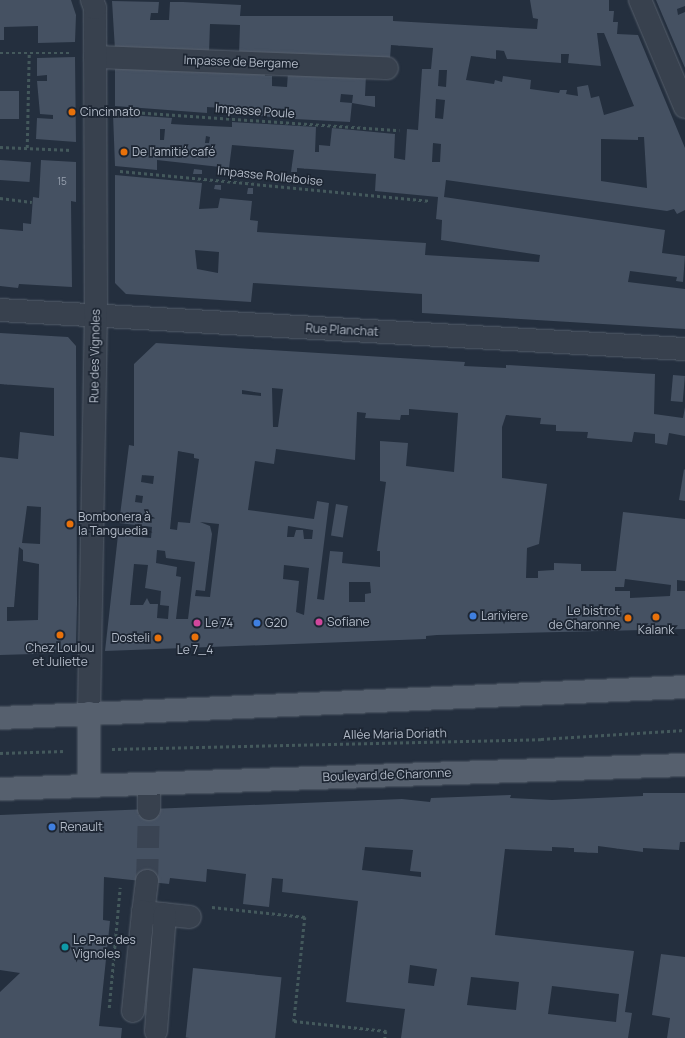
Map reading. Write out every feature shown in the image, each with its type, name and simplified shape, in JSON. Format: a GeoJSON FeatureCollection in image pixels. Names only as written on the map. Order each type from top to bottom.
{"type":"FeatureCollection","features":[{"type":"Feature","properties":{"kind":"main road"},"geometry":{"type":"LineString","coordinates":[[0,718],[685,687]]}},
{"type":"Feature","properties":{"kind":"main road"},"geometry":{"type":"LineString","coordinates":[[89,713],[89,786]]}},
{"type":"Feature","properties":{"kind":"main road","name":"Boulevard de Charonne"},"geometry":{"type":"LineString","coordinates":[[0,789],[685,765]]}},
{"type":"Feature","properties":{"kind":"street","name":"Rue des Vignoles"},"geometry":{"type":"LineString","coordinates":[[89,713],[96,315],[85,55],[92,0]]}},
{"type":"Feature","properties":{"kind":"street"},"geometry":{"type":"LineString","coordinates":[[640,0],[685,107]]}},
{"type":"Feature","properties":{"kind":"street","name":"Impasse de Bergame"},"geometry":{"type":"LineString","coordinates":[[85,55],[387,68]]}},
{"type":"Feature","properties":{"kind":"street","name":"Rue Planchat"},"geometry":{"type":"LineString","coordinates":[[0,310],[685,349]]}},
{"type":"Feature","properties":{"kind":"street"},"geometry":{"type":"LineString","coordinates":[[149,784],[149,809]]}},
{"type":"Feature","properties":{"kind":"street"},"geometry":{"type":"LineString","coordinates":[[133,1011],[147,881]]}},
{"type":"Feature","properties":{"kind":"street"},"geometry":{"type":"LineString","coordinates":[[143,912],[165,914],[198,912]]}},
{"type":"Feature","properties":{"kind":"street"},"geometry":{"type":"LineString","coordinates":[[156,1031],[165,914]]}},
{"type":"Feature","properties":{"kind":"path"},"geometry":{"type":"LineString","coordinates":[[0,53],[85,55]]}},
{"type":"Feature","properties":{"kind":"path"},"geometry":{"type":"LineString","coordinates":[[27,148],[29,53]]}},
{"type":"Feature","properties":{"kind":"path","name":"Impasse Poule"},"geometry":{"type":"LineString","coordinates":[[114,110],[399,130]]}},
{"type":"Feature","properties":{"kind":"path"},"geometry":{"type":"LineString","coordinates":[[0,146],[76,150]]}},
{"type":"Feature","properties":{"kind":"path","name":"Impasse Rolleboise"},"geometry":{"type":"LineString","coordinates":[[115,170],[429,201]]}},
{"type":"Feature","properties":{"kind":"path"},"geometry":{"type":"LineString","coordinates":[[0,198],[32,202]]}},
{"type":"Feature","properties":{"kind":"path","name":"Allée Maria Doriath"},"geometry":{"type":"LineString","coordinates":[[106,749],[541,739],[685,730]]}},
{"type":"Feature","properties":{"kind":"path"},"geometry":{"type":"LineString","coordinates":[[0,753],[70,750]]}},
{"type":"Feature","properties":{"kind":"path"},"geometry":{"type":"LineString","coordinates":[[198,912],[305,917],[294,1021],[386,1031],[385,1038]]}},
{"type":"Feature","properties":{"kind":"building"},"geometry":{"type":"Polygon","coordinates":[[[0,0],[71,0],[76,15],[75,42],[38,43],[38,26],[4,27],[4,40],[0,40],[0,0]]]}},
{"type":"Feature","properties":{"kind":"building"},"geometry":{"type":"Polygon","coordinates":[[[530,0],[609,0],[609,11],[614,11],[613,22],[618,22],[617,34],[638,35],[685,148],[685,210],[677,214],[674,209],[667,211],[446,180],[444,197],[665,230],[662,253],[685,256],[683,282],[676,281],[677,277],[630,271],[628,282],[685,289],[685,329],[422,313],[422,294],[253,283],[251,302],[126,294],[115,283],[115,175],[202,183],[199,209],[218,208],[220,198],[252,201],[250,220],[258,221],[257,232],[426,243],[425,255],[539,262],[540,255],[441,240],[442,220],[436,219],[438,197],[375,191],[376,174],[297,168],[297,172],[291,172],[294,150],[232,145],[229,168],[157,160],[157,170],[115,166],[113,114],[172,118],[171,124],[232,127],[232,122],[316,127],[315,152],[319,152],[319,145],[330,146],[332,128],[395,134],[394,158],[405,160],[407,129],[418,130],[422,69],[431,69],[433,48],[391,45],[390,59],[239,54],[240,25],[210,24],[209,53],[115,50],[112,1],[159,2],[158,13],[151,13],[150,20],[169,20],[170,2],[241,5],[240,16],[393,16],[393,21],[537,29],[538,19],[533,18],[530,0]],[[597,33],[601,66],[568,63],[569,54],[561,54],[561,63],[507,59],[504,51],[496,50],[496,59],[471,56],[466,80],[494,84],[495,80],[502,82],[503,76],[531,80],[530,89],[559,93],[560,90],[567,90],[566,94],[578,96],[577,87],[588,85],[591,98],[599,96],[604,115],[634,106],[604,33],[597,33]],[[439,70],[438,86],[446,87],[447,70],[439,70]],[[436,99],[435,118],[443,119],[445,100],[436,99]],[[160,129],[160,140],[164,140],[165,129],[160,129]],[[206,136],[205,143],[209,143],[210,137],[206,136]],[[638,137],[638,140],[601,139],[601,181],[647,188],[644,137],[638,137]],[[433,143],[432,162],[440,162],[441,144],[433,143]],[[195,250],[197,269],[218,273],[219,252],[195,250]]]}},
{"type":"Feature","properties":{"kind":"building"},"geometry":{"type":"Polygon","coordinates":[[[656,0],[685,0],[685,6],[677,9],[678,15],[685,12],[685,68],[656,0]]]}},
{"type":"Feature","properties":{"kind":"building"},"geometry":{"type":"Polygon","coordinates":[[[75,57],[76,142],[36,139],[37,118],[53,119],[53,115],[40,114],[37,81],[47,81],[47,75],[37,76],[37,58],[75,57]]]}},
{"type":"Feature","properties":{"kind":"building"},"geometry":{"type":"Polygon","coordinates":[[[115,65],[265,71],[265,76],[272,76],[272,86],[287,87],[288,72],[366,75],[365,96],[375,96],[375,107],[352,103],[350,122],[295,119],[295,110],[274,109],[273,117],[235,114],[235,109],[207,107],[207,113],[115,106],[115,65]],[[341,94],[340,102],[352,103],[353,95],[341,94]]]}},
{"type":"Feature","properties":{"kind":"building"},"geometry":{"type":"Polygon","coordinates":[[[0,91],[19,91],[19,119],[0,119],[0,91]]]}},
{"type":"Feature","properties":{"kind":"building"},"geometry":{"type":"Polygon","coordinates":[[[0,160],[31,162],[30,182],[0,180],[0,160]]]}},
{"type":"Feature","properties":{"kind":"building"},"geometry":{"type":"Polygon","coordinates":[[[41,160],[76,162],[76,202],[71,201],[72,287],[19,284],[18,288],[0,286],[0,229],[23,231],[23,223],[31,224],[33,197],[39,198],[41,160]]]}},
{"type":"Feature","properties":{"kind":"building"},"geometry":{"type":"Polygon","coordinates":[[[194,169],[202,170],[202,174],[193,174],[194,169]]]}},
{"type":"Feature","properties":{"kind":"building"},"geometry":{"type":"Polygon","coordinates":[[[215,185],[221,185],[221,190],[214,189],[215,185]]]}},
{"type":"Feature","properties":{"kind":"building"},"geometry":{"type":"Polygon","coordinates":[[[248,188],[253,188],[253,194],[247,194],[248,188]]]}},
{"type":"Feature","properties":{"kind":"building"},"geometry":{"type":"Polygon","coordinates":[[[0,333],[68,337],[76,346],[76,644],[68,653],[0,655],[0,457],[18,459],[20,432],[54,436],[54,388],[0,384],[0,333]],[[27,506],[22,543],[40,544],[41,507],[27,506]],[[19,547],[14,607],[7,607],[7,621],[38,620],[39,564],[23,561],[23,550],[19,547]]]}},
{"type":"Feature","properties":{"kind":"building"},"geometry":{"type":"Polygon","coordinates":[[[156,343],[465,362],[464,366],[506,368],[506,365],[655,374],[654,414],[683,418],[685,407],[685,436],[669,433],[667,445],[655,443],[655,434],[634,432],[632,442],[587,438],[588,432],[556,431],[556,425],[540,424],[541,418],[506,415],[502,427],[502,478],[547,484],[539,544],[527,548],[526,578],[538,578],[538,571],[554,570],[554,563],[581,564],[581,571],[616,571],[623,512],[685,519],[685,581],[677,580],[677,591],[685,591],[685,629],[437,635],[426,636],[426,639],[105,651],[118,535],[151,538],[152,527],[119,523],[129,445],[134,446],[134,364],[156,343]],[[272,388],[273,427],[278,427],[283,389],[272,388]],[[242,390],[242,394],[261,396],[261,393],[242,390]],[[409,409],[409,415],[401,415],[400,420],[365,418],[366,413],[357,412],[355,460],[276,449],[274,464],[255,461],[248,510],[314,519],[317,501],[329,503],[317,599],[324,600],[330,551],[343,552],[342,563],[380,567],[380,551],[377,551],[386,482],[380,481],[380,441],[408,443],[406,466],[454,472],[458,413],[409,409]],[[178,451],[170,529],[177,530],[178,522],[190,523],[199,459],[194,458],[194,454],[178,451]],[[142,475],[141,482],[153,484],[154,476],[142,475]],[[136,495],[135,502],[142,503],[143,496],[136,495]],[[200,522],[210,526],[212,534],[205,591],[196,590],[195,596],[210,597],[219,524],[200,522]],[[288,526],[287,537],[294,537],[296,530],[303,530],[304,539],[312,539],[313,530],[288,526]],[[157,550],[156,563],[177,567],[176,576],[181,577],[176,619],[188,619],[195,562],[166,558],[165,551],[157,550]],[[134,564],[130,605],[143,605],[147,598],[150,604],[158,604],[157,618],[168,619],[169,606],[160,605],[161,591],[145,588],[148,565],[134,564]],[[284,565],[283,579],[299,581],[296,612],[304,615],[309,568],[284,565]],[[625,579],[624,587],[615,587],[615,591],[630,591],[630,598],[670,596],[671,585],[625,579]],[[349,582],[349,602],[365,602],[365,594],[371,593],[370,582],[349,582]]]}},
{"type":"Feature","properties":{"kind":"building"},"geometry":{"type":"Polygon","coordinates":[[[673,375],[685,376],[683,402],[671,401],[673,375]]]}},
{"type":"Feature","properties":{"kind":"building"},"geometry":{"type":"Polygon","coordinates":[[[684,469],[685,470],[685,501],[679,500],[684,469]]]}},
{"type":"Feature","properties":{"kind":"building"},"geometry":{"type":"Polygon","coordinates":[[[336,504],[348,506],[343,537],[331,536],[336,504]]]}},
{"type":"Feature","properties":{"kind":"building"},"geometry":{"type":"Polygon","coordinates":[[[643,793],[685,793],[685,842],[680,842],[679,850],[643,848],[643,852],[598,846],[598,853],[574,852],[574,848],[552,847],[552,851],[505,849],[495,935],[634,951],[625,1012],[632,1013],[628,1038],[401,1038],[405,1009],[346,1002],[358,901],[282,892],[283,879],[272,878],[269,907],[243,904],[246,874],[207,869],[206,882],[170,878],[169,884],[104,877],[103,920],[110,921],[99,1026],[122,1028],[121,1038],[0,1038],[0,992],[20,973],[0,970],[0,815],[402,799],[430,802],[431,798],[511,795],[510,798],[552,800],[643,796],[643,793]],[[365,847],[362,870],[421,877],[421,872],[410,871],[413,850],[365,847]],[[410,965],[408,983],[434,986],[437,969],[410,965]],[[471,977],[467,1005],[516,1010],[519,982],[471,977]],[[552,986],[548,1014],[616,1022],[619,994],[552,986]]]}},
{"type":"Feature","properties":{"kind":"building"},"geometry":{"type":"Polygon","coordinates":[[[661,954],[685,957],[685,1038],[667,1038],[670,1018],[652,1015],[661,954]]]}},
{"type":"Feature","properties":{"kind":"building"},"geometry":{"type":"Polygon","coordinates":[[[193,968],[282,977],[275,1038],[186,1038],[193,968]]]}},
{"type":"Feature","properties":{"kind":"tunnel"},"geometry":{"type":"LineString","coordinates":[[147,881],[149,809]]}},
{"type":"Feature","properties":{"kind":"place","name":"Cincinnato"},"geometry":{"type":"Point","coordinates":[72,112]}},
{"type":"Feature","properties":{"kind":"place","name":"De l'amitié café"},"geometry":{"type":"Point","coordinates":[124,152]}},
{"type":"Feature","properties":{"kind":"place","name":"Bombonera à la Tanguedia"},"geometry":{"type":"Point","coordinates":[70,524]}},
{"type":"Feature","properties":{"kind":"place","name":"Lariviere"},"geometry":{"type":"Point","coordinates":[473,616]}},
{"type":"Feature","properties":{"kind":"place","name":"Kalank"},"geometry":{"type":"Point","coordinates":[656,617]}},
{"type":"Feature","properties":{"kind":"place","name":"Le bistrot de Charonne"},"geometry":{"type":"Point","coordinates":[628,618]}},
{"type":"Feature","properties":{"kind":"place","name":"Sofiane"},"geometry":{"type":"Point","coordinates":[319,622]}},
{"type":"Feature","properties":{"kind":"place","name":"Le 74"},"geometry":{"type":"Point","coordinates":[197,623]}},
{"type":"Feature","properties":{"kind":"place","name":"G20"},"geometry":{"type":"Point","coordinates":[257,623]}},
{"type":"Feature","properties":{"kind":"place","name":"Chez Loulou et Juliette"},"geometry":{"type":"Point","coordinates":[60,635]}},
{"type":"Feature","properties":{"kind":"place","name":"Le 7_4"},"geometry":{"type":"Point","coordinates":[195,637]}},
{"type":"Feature","properties":{"kind":"place","name":"Dosteli"},"geometry":{"type":"Point","coordinates":[158,638]}},
{"type":"Feature","properties":{"kind":"place","name":"Renault"},"geometry":{"type":"Point","coordinates":[52,827]}},
{"type":"Feature","properties":{"kind":"place","name":"Le Parc des Vignoles"},"geometry":{"type":"Point","coordinates":[65,947]}}]}
